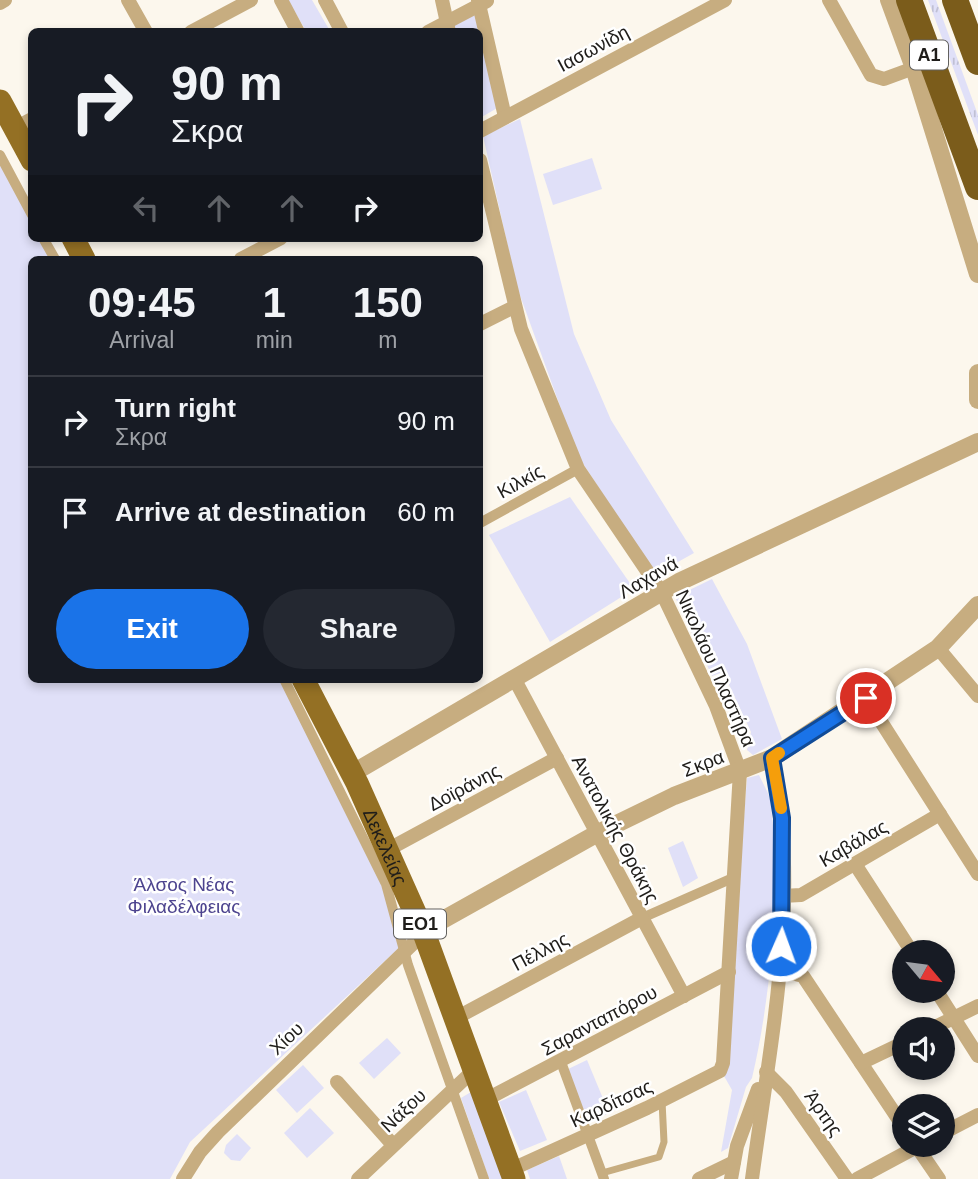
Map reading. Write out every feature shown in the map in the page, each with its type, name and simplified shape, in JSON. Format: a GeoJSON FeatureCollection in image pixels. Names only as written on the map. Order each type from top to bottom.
{"type":"FeatureCollection","features":[{"type":"Feature","properties":{"kind":"highway","name":"Α1"},"geometry":{"type":"LineString","coordinates":[[909,0],[978,187]]}},
{"type":"Feature","properties":{"kind":"highway","name":"Α1"},"geometry":{"type":"LineString","coordinates":[[955,0],[978,62]]}},
{"type":"Feature","properties":{"kind":"main road"},"geometry":{"type":"LineString","coordinates":[[0,101],[23,123],[28,144]]}},
{"type":"Feature","properties":{"kind":"main road","name":"Δεκελείας"},"geometry":{"type":"LineString","coordinates":[[305,683],[353,773],[425,933],[512,1174]]}},
{"type":"Feature","properties":{"kind":"street"},"geometry":{"type":"LineString","coordinates":[[0,3],[5,0]]}},
{"type":"Feature","properties":{"kind":"street"},"geometry":{"type":"LineString","coordinates":[[128,0],[144,28]]}},
{"type":"Feature","properties":{"kind":"street"},"geometry":{"type":"LineString","coordinates":[[198,28],[251,0]]}},
{"type":"Feature","properties":{"kind":"street"},"geometry":{"type":"LineString","coordinates":[[281,0],[296,28]]}},
{"type":"Feature","properties":{"kind":"street"},"geometry":{"type":"LineString","coordinates":[[325,0],[339,28]]}},
{"type":"Feature","properties":{"kind":"street"},"geometry":{"type":"LineString","coordinates":[[442,0],[448,27],[482,2],[505,117]]}},
{"type":"Feature","properties":{"kind":"street"},"geometry":{"type":"LineString","coordinates":[[830,0],[871,75],[884,79],[914,68]]}},
{"type":"Feature","properties":{"kind":"street"},"geometry":{"type":"LineString","coordinates":[[889,0],[914,68],[978,274]]}},
{"type":"Feature","properties":{"kind":"street","name":"Ιασωνίδη"},"geometry":{"type":"LineString","coordinates":[[483,129],[719,1]]}},
{"type":"Feature","properties":{"kind":"street"},"geometry":{"type":"LineString","coordinates":[[0,155],[28,208]]}},
{"type":"Feature","properties":{"kind":"street","name":"Νικολάου Πλαστήρα"},"geometry":{"type":"LineString","coordinates":[[483,173],[514,307],[535,367],[578,469],[662,593],[716,706],[740,771],[723,1063]]}},
{"type":"Feature","properties":{"kind":"street"},"geometry":{"type":"LineString","coordinates":[[246,256],[269,242]]}},
{"type":"Feature","properties":{"kind":"street"},"geometry":{"type":"LineString","coordinates":[[483,322],[514,307]]}},
{"type":"Feature","properties":{"kind":"street"},"geometry":{"type":"LineString","coordinates":[[978,373],[978,400]]}},
{"type":"Feature","properties":{"kind":"street","name":"Λαχανά"},"geometry":{"type":"LineString","coordinates":[[353,773],[692,576],[978,442]]}},
{"type":"Feature","properties":{"kind":"street","name":"Κιλκίς"},"geometry":{"type":"LineString","coordinates":[[483,521],[578,469]]}},
{"type":"Feature","properties":{"kind":"street","name":"Σκρα"},"geometry":{"type":"LineString","coordinates":[[425,933],[439,922],[598,833],[674,796],[772,758],[938,648],[978,605]]}},
{"type":"Feature","properties":{"kind":"street"},"geometry":{"type":"LineString","coordinates":[[938,648],[978,696]]}},
{"type":"Feature","properties":{"kind":"street","name":"Ανατολικής Θράκης"},"geometry":{"type":"LineString","coordinates":[[515,680],[684,996]]}},
{"type":"Feature","properties":{"kind":"street"},"geometry":{"type":"LineString","coordinates":[[286,683],[386,884],[406,952],[484,1179]]}},
{"type":"Feature","properties":{"kind":"street"},"geometry":{"type":"LineString","coordinates":[[866,698],[978,874]]}},
{"type":"Feature","properties":{"kind":"street","name":"Δοϊράνης"},"geometry":{"type":"LineString","coordinates":[[389,849],[557,758]]}},
{"type":"Feature","properties":{"kind":"street","name":"Νικολάου Πλαστήρα"},"geometry":{"type":"LineString","coordinates":[[752,1179],[780,970],[782,818],[772,758]]}},
{"type":"Feature","properties":{"kind":"street","name":"Καβάλας"},"geometry":{"type":"LineString","coordinates":[[782,896],[801,895],[940,814]]}},
{"type":"Feature","properties":{"kind":"street"},"geometry":{"type":"LineString","coordinates":[[855,864],[904,940]]}},
{"type":"Feature","properties":{"kind":"street"},"geometry":{"type":"LineString","coordinates":[[642,918],[735,877]]}},
{"type":"Feature","properties":{"kind":"street","name":"Πέλλης"},"geometry":{"type":"LineString","coordinates":[[456,1017],[642,918]]}},
{"type":"Feature","properties":{"kind":"street","name":"Χίου"},"geometry":{"type":"LineString","coordinates":[[183,1179],[200,1152],[218,1132],[425,933]]}},
{"type":"Feature","properties":{"kind":"street"},"geometry":{"type":"LineString","coordinates":[[780,970],[803,976],[892,1110]]}},
{"type":"Feature","properties":{"kind":"street","name":"Σαρανταπόρου"},"geometry":{"type":"LineString","coordinates":[[485,1100],[729,972]]}},
{"type":"Feature","properties":{"kind":"street"},"geometry":{"type":"LineString","coordinates":[[955,1018],[978,1006]]}},
{"type":"Feature","properties":{"kind":"street"},"geometry":{"type":"LineString","coordinates":[[955,1020],[978,1056]]}},
{"type":"Feature","properties":{"kind":"street"},"geometry":{"type":"LineString","coordinates":[[861,1063],[892,1048]]}},
{"type":"Feature","properties":{"kind":"street"},"geometry":{"type":"LineString","coordinates":[[561,1062],[603,1176]]}},
{"type":"Feature","properties":{"kind":"street","name":"Καρδίτσας"},"geometry":{"type":"LineString","coordinates":[[512,1174],[662,1101],[719,1071],[723,1063]]}},
{"type":"Feature","properties":{"kind":"street","name":"Νάξου"},"geometry":{"type":"LineString","coordinates":[[358,1179],[475,1069]]}},
{"type":"Feature","properties":{"kind":"street","name":"Νικολάου Πλαστήρα"},"geometry":{"type":"LineString","coordinates":[[731,1179],[737,1146],[766,1072]]}},
{"type":"Feature","properties":{"kind":"street","name":"Άρτης"},"geometry":{"type":"LineString","coordinates":[[766,1072],[786,1092],[847,1179]]}},
{"type":"Feature","properties":{"kind":"street"},"geometry":{"type":"LineString","coordinates":[[337,1082],[393,1145]]}},
{"type":"Feature","properties":{"kind":"street"},"geometry":{"type":"LineString","coordinates":[[955,1127],[978,1115]]}},
{"type":"Feature","properties":{"kind":"street"},"geometry":{"type":"LineString","coordinates":[[857,1179],[896,1157]]}},
{"type":"Feature","properties":{"kind":"street"},"geometry":{"type":"LineString","coordinates":[[925,1157],[939,1179]]}},
{"type":"Feature","properties":{"kind":"street"},"geometry":{"type":"LineString","coordinates":[[699,1179],[734,1162]]}},
{"type":"Feature","properties":{"kind":"lane"},"geometry":{"type":"LineString","coordinates":[[603,1176],[659,1157],[664,1142],[662,1101]]}},
{"type":"Feature","properties":{"kind":"green space"},"geometry":{"type":"Polygon","coordinates":[[[288,0],[312,0],[328,28],[304,28],[288,0]]]}},
{"type":"Feature","properties":{"kind":"green space"},"geometry":{"type":"Polygon","coordinates":[[[928,0],[936,0],[978,115],[978,135],[928,0]]]}},
{"type":"Feature","properties":{"kind":"green space"},"geometry":{"type":"Polygon","coordinates":[[[477,13],[481,28],[454,28],[453,24],[477,13]]]}},
{"type":"Feature","properties":{"kind":"green space"},"geometry":{"type":"Polygon","coordinates":[[[483,39],[499,107],[483,116],[483,39]]]}},
{"type":"Feature","properties":{"kind":"green space"},"geometry":{"type":"Polygon","coordinates":[[[520,119],[574,334],[611,420],[694,553],[660,572],[652,569],[578,456],[517,287],[483,136],[520,119]]]}},
{"type":"Feature","properties":{"kind":"green space"},"geometry":{"type":"Polygon","coordinates":[[[592,158],[602,189],[553,205],[543,174],[592,158]]]}},
{"type":"Feature","properties":{"kind":"green space","name":"Άλσος Νέας Φιλαδέλφειας"},"geometry":{"type":"Polygon","coordinates":[[[0,164],[28,216],[28,242],[42,242],[49,256],[28,256],[28,683],[282,683],[378,874],[401,946],[190,1142],[170,1179],[0,1179],[0,164]]]}},
{"type":"Feature","properties":{"kind":"green space"},"geometry":{"type":"Polygon","coordinates":[[[570,497],[634,589],[550,642],[489,535],[570,497]]]}},
{"type":"Feature","properties":{"kind":"green space"},"geometry":{"type":"Polygon","coordinates":[[[712,579],[747,644],[782,739],[753,755],[747,750],[751,732],[723,672],[712,676],[675,597],[712,579]]]}},
{"type":"Feature","properties":{"kind":"green space"},"geometry":{"type":"Polygon","coordinates":[[[759,775],[770,799],[773,831],[773,939],[765,1012],[752,1078],[746,1087],[728,1148],[721,1152],[732,1090],[724,1076],[747,778],[759,775]]]}},
{"type":"Feature","properties":{"kind":"green space"},"geometry":{"type":"Polygon","coordinates":[[[683,841],[698,878],[683,887],[668,848],[683,841]]]}},
{"type":"Feature","properties":{"kind":"green space"},"geometry":{"type":"Polygon","coordinates":[[[387,1038],[401,1053],[374,1079],[359,1063],[387,1038]]]}},
{"type":"Feature","properties":{"kind":"green space"},"geometry":{"type":"Polygon","coordinates":[[[587,1060],[609,1113],[588,1123],[566,1070],[587,1060]]]}},
{"type":"Feature","properties":{"kind":"green space"},"geometry":{"type":"Polygon","coordinates":[[[303,1065],[324,1088],[297,1113],[276,1090],[303,1065]]]}},
{"type":"Feature","properties":{"kind":"green space"},"geometry":{"type":"Polygon","coordinates":[[[526,1090],[547,1140],[520,1151],[499,1102],[526,1090]]]}},
{"type":"Feature","properties":{"kind":"green space"},"geometry":{"type":"Polygon","coordinates":[[[471,1092],[504,1179],[489,1179],[461,1098],[471,1092]]]}},
{"type":"Feature","properties":{"kind":"green space"},"geometry":{"type":"Polygon","coordinates":[[[310,1108],[334,1133],[307,1158],[284,1133],[310,1108]]]}},
{"type":"Feature","properties":{"kind":"green space"},"geometry":{"type":"Polygon","coordinates":[[[237,1134],[251,1148],[240,1161],[231,1160],[224,1153],[226,1145],[237,1134]]]}},
{"type":"Feature","properties":{"kind":"green space"},"geometry":{"type":"Polygon","coordinates":[[[559,1156],[567,1179],[530,1179],[527,1170],[559,1156]]]}},
{"type":"Feature","properties":{"kind":"slow traffic"},"geometry":{"type":"LineString","coordinates":[[779,753],[772,758],[781,808]]}},
{"type":"Feature","properties":{"kind":"route"},"geometry":{"type":"LineString","coordinates":[[781,946],[782,818],[772,758],[866,698]]}}]}
